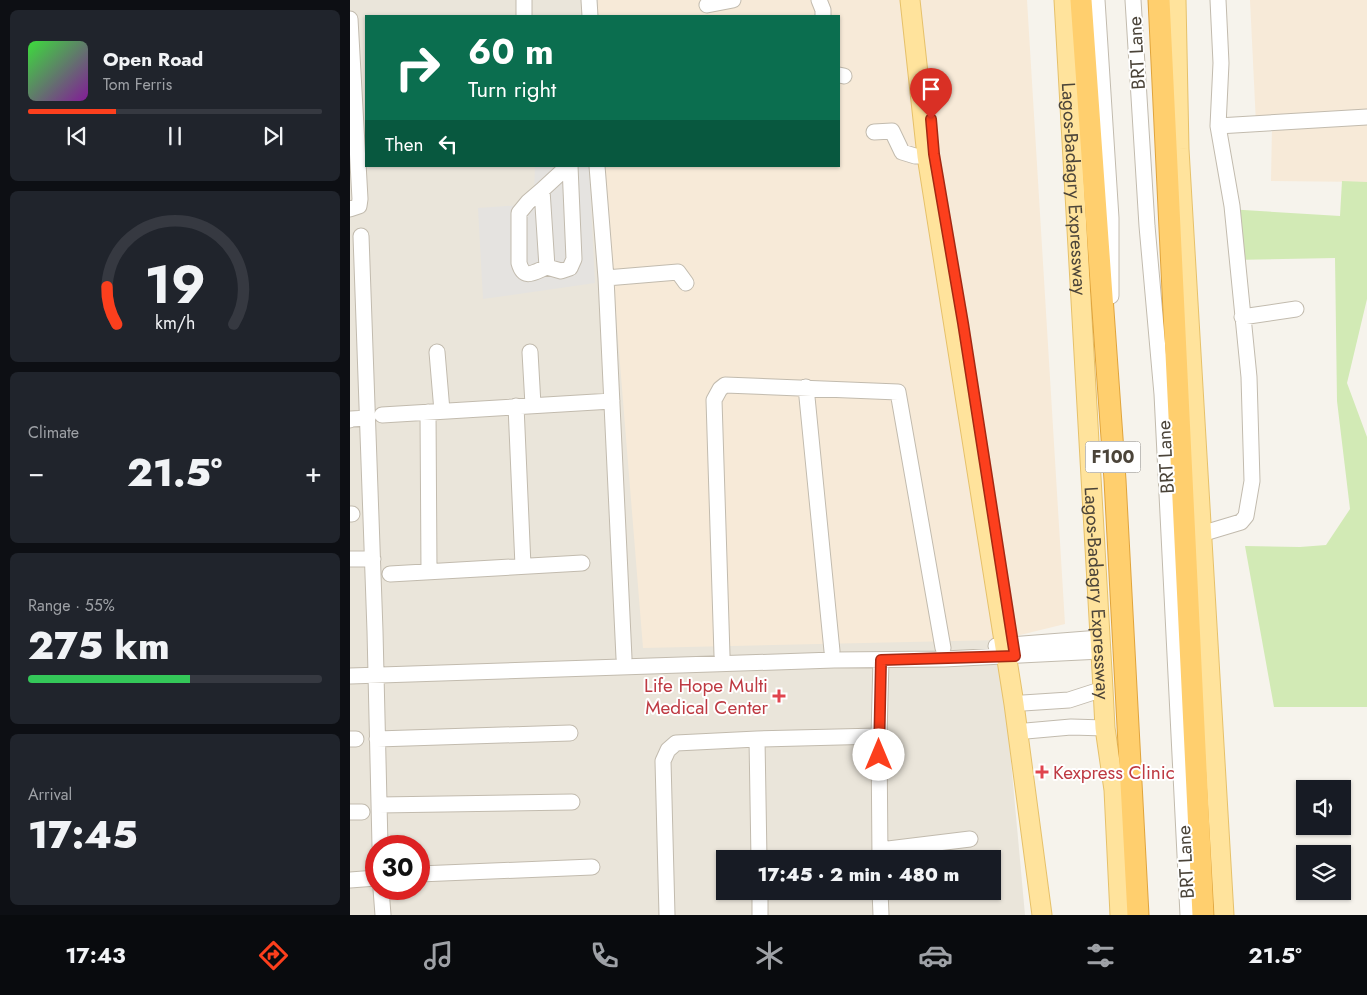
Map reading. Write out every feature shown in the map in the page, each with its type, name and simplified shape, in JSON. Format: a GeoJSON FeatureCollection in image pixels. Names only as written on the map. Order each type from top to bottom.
{"type":"FeatureCollection","features":[{"type":"Feature","properties":{"kind":"highway","name":"Lagos-Badagry Expressway"},"geometry":{"type":"LineString","coordinates":[[1081,0],[1115,480],[1138,915]]}},
{"type":"Feature","properties":{"kind":"highway"},"geometry":{"type":"LineString","coordinates":[[1159,0],[1203,915]]}},
{"type":"Feature","properties":{"kind":"main road"},"geometry":{"type":"LineString","coordinates":[[910,0],[927,156],[1010,651],[1023,704],[1049,915]]}},
{"type":"Feature","properties":{"kind":"main road"},"geometry":{"type":"LineString","coordinates":[[920,0],[934,154],[965,332],[1010,651],[1014,704],[1042,915]]}},
{"type":"Feature","properties":{"kind":"main road","name":"Lagos-Badagry Expressway"},"geometry":{"type":"LineString","coordinates":[[1064,0],[1105,728],[1114,790],[1120,915]]}},
{"type":"Feature","properties":{"kind":"main road"},"geometry":{"type":"LineString","coordinates":[[1176,0],[1179,149],[1224,915]]}},
{"type":"Feature","properties":{"kind":"street"},"geometry":{"type":"LineString","coordinates":[[524,0],[524,15]]}},
{"type":"Feature","properties":{"kind":"street"},"geometry":{"type":"LineString","coordinates":[[589,0],[590,15]]}},
{"type":"Feature","properties":{"kind":"street"},"geometry":{"type":"LineString","coordinates":[[708,7],[734,0]]}},
{"type":"Feature","properties":{"kind":"street"},"geometry":{"type":"LineString","coordinates":[[819,0],[823,15]]}},
{"type":"Feature","properties":{"kind":"street","name":"BRT Lane"},"geometry":{"type":"LineString","coordinates":[[1098,0],[1111,218],[1114,422],[1138,915]]}},
{"type":"Feature","properties":{"kind":"street","name":"BRT Lane"},"geometry":{"type":"LineString","coordinates":[[1133,0],[1147,226],[1162,394],[1188,915]]}},
{"type":"Feature","properties":{"kind":"street"},"geometry":{"type":"LineString","coordinates":[[1201,534],[1241,522],[1246,516],[1252,481],[1249,377],[1232,206],[1218,126],[1221,63],[1218,0]]}},
{"type":"Feature","properties":{"kind":"street"},"geometry":{"type":"LineString","coordinates":[[350,19],[352,90],[360,199],[359,206],[350,210]]}},
{"type":"Feature","properties":{"kind":"street"},"geometry":{"type":"LineString","coordinates":[[1218,126],[1367,117]]}},
{"type":"Feature","properties":{"kind":"street"},"geometry":{"type":"LineString","coordinates":[[874,132],[892,131],[902,152],[914,156],[927,156]]}},
{"type":"Feature","properties":{"kind":"street"},"geometry":{"type":"LineString","coordinates":[[568,167],[528,202],[519,213],[519,264],[521,271],[528,274],[547,267],[561,271],[570,268],[574,259],[569,167]]}},
{"type":"Feature","properties":{"kind":"street"},"geometry":{"type":"LineString","coordinates":[[597,167],[606,278],[624,658]]}},
{"type":"Feature","properties":{"kind":"street"},"geometry":{"type":"LineString","coordinates":[[542,190],[547,267]]}},
{"type":"Feature","properties":{"kind":"street"},"geometry":{"type":"LineString","coordinates":[[361,236],[375,416],[373,560],[380,835]]}},
{"type":"Feature","properties":{"kind":"street"},"geometry":{"type":"LineString","coordinates":[[606,278],[678,272],[686,283]]}},
{"type":"Feature","properties":{"kind":"street"},"geometry":{"type":"LineString","coordinates":[[1242,317],[1296,310]]}},
{"type":"Feature","properties":{"kind":"street"},"geometry":{"type":"LineString","coordinates":[[429,571],[437,352]]}},
{"type":"Feature","properties":{"kind":"street"},"geometry":{"type":"LineString","coordinates":[[530,352],[533,405]]}},
{"type":"Feature","properties":{"kind":"street"},"geometry":{"type":"LineString","coordinates":[[722,655],[714,400],[720,389],[725,385],[898,392],[943,648]]}},
{"type":"Feature","properties":{"kind":"street"},"geometry":{"type":"LineString","coordinates":[[806,388],[832,651]]}},
{"type":"Feature","properties":{"kind":"street"},"geometry":{"type":"LineString","coordinates":[[350,420],[351,418],[516,406],[612,402]]}},
{"type":"Feature","properties":{"kind":"street"},"geometry":{"type":"LineString","coordinates":[[516,406],[523,566]]}},
{"type":"Feature","properties":{"kind":"street"},"geometry":{"type":"LineString","coordinates":[[350,559],[373,560]]}},
{"type":"Feature","properties":{"kind":"street"},"geometry":{"type":"LineString","coordinates":[[390,574],[582,564]]}},
{"type":"Feature","properties":{"kind":"street"},"geometry":{"type":"LineString","coordinates":[[350,667],[376,671],[881,660],[1101,644]]}},
{"type":"Feature","properties":{"kind":"street"},"geometry":{"type":"LineString","coordinates":[[350,676],[376,671],[624,658],[943,648],[1010,651]]}},
{"type":"Feature","properties":{"kind":"street"},"geometry":{"type":"LineString","coordinates":[[880,850],[879,736],[881,660]]}},
{"type":"Feature","properties":{"kind":"street"},"geometry":{"type":"LineString","coordinates":[[1023,704],[1069,700],[1103,689]]}},
{"type":"Feature","properties":{"kind":"street"},"geometry":{"type":"LineString","coordinates":[[1069,700],[1071,727]]}},
{"type":"Feature","properties":{"kind":"street"},"geometry":{"type":"LineString","coordinates":[[1026,731],[1071,727],[1105,728]]}},
{"type":"Feature","properties":{"kind":"street"},"geometry":{"type":"LineString","coordinates":[[377,739],[570,733]]}},
{"type":"Feature","properties":{"kind":"street"},"geometry":{"type":"LineString","coordinates":[[667,915],[663,761],[668,750],[676,743],[879,736]]}},
{"type":"Feature","properties":{"kind":"street"},"geometry":{"type":"LineString","coordinates":[[757,739],[759,850]]}},
{"type":"Feature","properties":{"kind":"street"},"geometry":{"type":"LineString","coordinates":[[379,805],[572,802]]}},
{"type":"Feature","properties":{"kind":"street"},"geometry":{"type":"LineString","coordinates":[[904,850],[970,839]]}},
{"type":"Feature","properties":{"kind":"street"},"geometry":{"type":"LineString","coordinates":[[430,874],[592,867]]}},
{"type":"Feature","properties":{"kind":"street"},"geometry":{"type":"LineString","coordinates":[[350,880],[365,879]]}},
{"type":"Feature","properties":{"kind":"street"},"geometry":{"type":"LineString","coordinates":[[382,900],[383,915]]}},
{"type":"Feature","properties":{"kind":"street"},"geometry":{"type":"LineString","coordinates":[[760,900],[760,915]]}},
{"type":"Feature","properties":{"kind":"street"},"geometry":{"type":"LineString","coordinates":[[880,900],[881,915]]}},
{"type":"Feature","properties":{"kind":"shaded area"},"geometry":{"type":"Polygon","coordinates":[[[350,0],[598,0],[598,15],[365,15],[365,167],[605,167],[1000,640],[1025,915],[350,915],[350,0]]]}},
{"type":"Feature","properties":{"kind":"shaded area"},"geometry":{"type":"Polygon","coordinates":[[[598,0],[1027,0],[1065,624],[1000,640],[643,648],[604,167],[840,167],[840,15],[598,15],[598,0]]]}},
{"type":"Feature","properties":{"kind":"shaded area"},"geometry":{"type":"Polygon","coordinates":[[[1250,0],[1367,0],[1367,182],[1271,181],[1272,126],[1256,124],[1250,0]]]}},
{"type":"Feature","properties":{"kind":"shaded area"},"geometry":{"type":"Polygon","coordinates":[[[535,167],[589,167],[595,283],[483,299],[478,208],[523,205],[534,193],[535,167]]]}},
{"type":"Feature","properties":{"kind":"green space"},"geometry":{"type":"Polygon","coordinates":[[[1342,181],[1367,182],[1367,299],[1347,383],[1367,437],[1367,707],[1274,707],[1245,546],[1300,547],[1326,545],[1350,509],[1337,401],[1335,258],[1231,260],[1227,209],[1340,216],[1342,181]]]}},
{"type":"Feature","properties":{"kind":"place","name":"Life Hope Multi Medical Center"},"geometry":{"type":"Point","coordinates":[779,696]}},
{"type":"Feature","properties":{"kind":"place","name":"Kexpress Clinic"},"geometry":{"type":"Point","coordinates":[1042,772]}},
{"type":"Feature","properties":{"kind":"route"},"geometry":{"type":"LineString","coordinates":[[879,755],[881,660],[1015,656],[963,323],[934,154],[931,119]]}}]}
